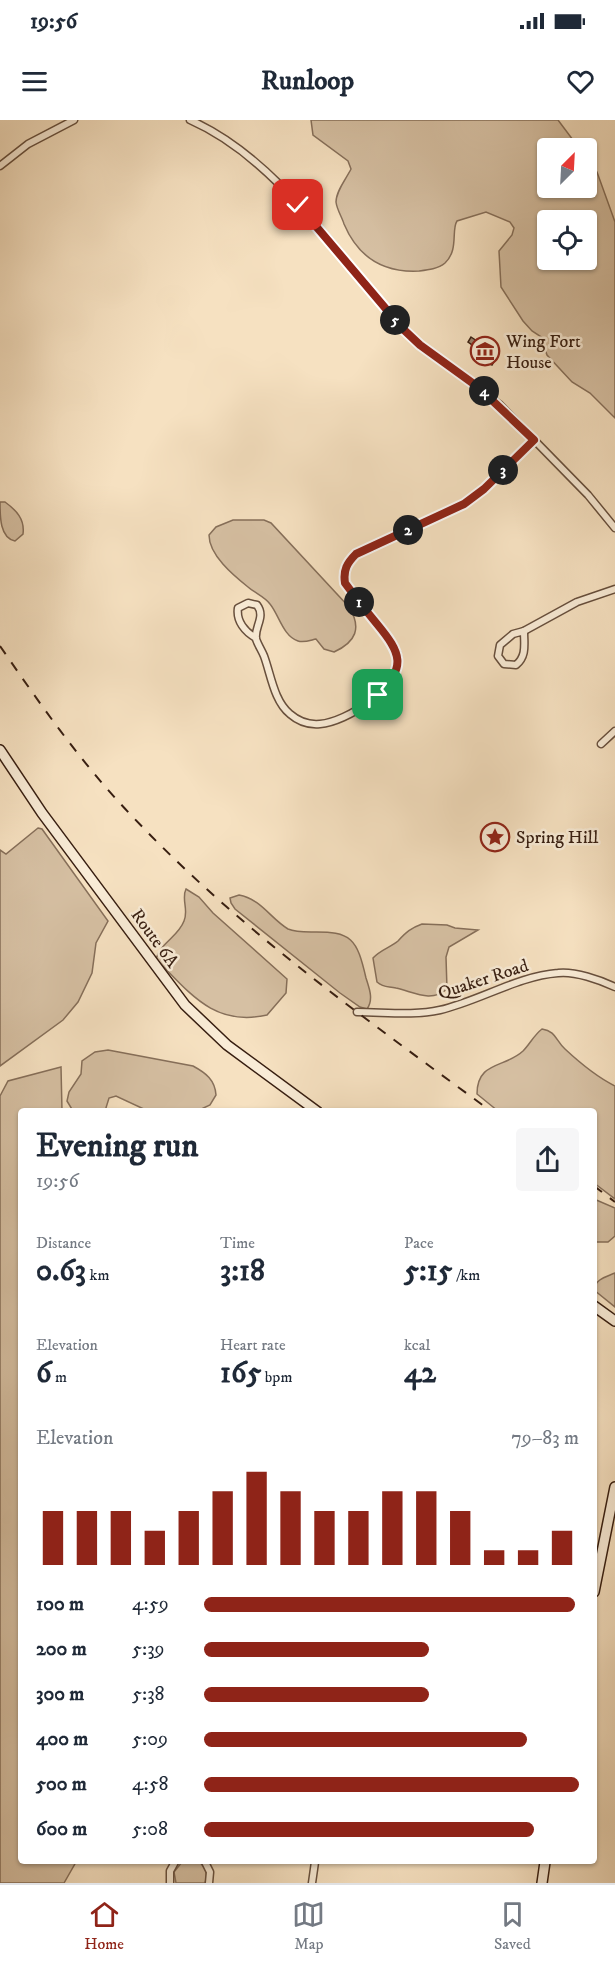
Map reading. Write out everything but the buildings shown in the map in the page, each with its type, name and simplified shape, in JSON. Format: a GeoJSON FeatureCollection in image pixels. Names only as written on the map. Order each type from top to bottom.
{"type":"FeatureCollection","features":[{"type":"Feature","properties":{"kind":"main road","name":"Route 6A"},"geometry":{"type":"LineString","coordinates":[[0,750],[48,822],[185,1005],[227,1045],[313,1108]]}},
{"type":"Feature","properties":{"kind":"main road"},"geometry":{"type":"LineString","coordinates":[[597,1308],[615,1321]]}},
{"type":"Feature","properties":{"kind":"main road"},"geometry":{"type":"LineString","coordinates":[[597,1577],[615,1486]]}},
{"type":"Feature","properties":{"kind":"main road"},"geometry":{"type":"LineString","coordinates":[[542,1883],[546,1864]]}},
{"type":"Feature","properties":{"kind":"street"},"geometry":{"type":"LineString","coordinates":[[0,166],[28,144],[74,120]]}},
{"type":"Feature","properties":{"kind":"street"},"geometry":{"type":"LineString","coordinates":[[190,120],[215,133],[278,183],[403,329],[420,345],[478,387],[534,440],[600,508],[615,528]]}},
{"type":"Feature","properties":{"kind":"street"},"geometry":{"type":"LineString","coordinates":[[256,638],[261,618],[260,609],[257,604],[248,603],[238,608],[238,617],[244,628],[256,638],[282,706],[299,720],[318,724],[327,723],[353,711],[378,695],[395,674],[398,656],[388,638],[345,583],[344,573],[348,562],[356,554],[464,504],[484,489],[534,440]]}},
{"type":"Feature","properties":{"kind":"street"},"geometry":{"type":"LineString","coordinates":[[524,631],[525,650],[521,662],[516,665],[504,664],[498,656],[500,645],[513,634],[524,631],[577,602],[615,589]]}},
{"type":"Feature","properties":{"kind":"street"},"geometry":{"type":"LineString","coordinates":[[601,744],[615,731]]}},
{"type":"Feature","properties":{"kind":"street","name":"Quaker Road"},"geometry":{"type":"LineString","coordinates":[[357,1012],[436,1011],[470,1002],[530,978],[559,972],[590,978],[615,987]]}},
{"type":"Feature","properties":{"kind":"street"},"geometry":{"type":"LineString","coordinates":[[170,1883],[170,1871],[174,1864]]}},
{"type":"Feature","properties":{"kind":"street"},"geometry":{"type":"LineString","coordinates":[[206,1864],[210,1872],[209,1883]]}},
{"type":"Feature","properties":{"kind":"street"},"geometry":{"type":"LineString","coordinates":[[312,1883],[315,1864]]}},
{"type":"Feature","properties":{"kind":"shaded area"},"geometry":{"type":"Polygon","coordinates":[[[311,120],[558,120],[572,138],[537,138],[537,198],[597,198],[597,172],[615,222],[615,418],[590,393],[572,382],[547,355],[544,346],[546,340],[532,331],[523,321],[501,287],[499,251],[512,235],[514,228],[510,222],[486,212],[457,221],[452,252],[445,263],[436,268],[406,271],[383,266],[373,261],[356,246],[337,208],[338,194],[351,169],[348,161],[313,135],[311,120]]]}},
{"type":"Feature","properties":{"kind":"shaded area"},"geometry":{"type":"Polygon","coordinates":[[[0,502],[9,505],[23,524],[23,534],[15,541],[6,536],[4,531],[0,502]]]}},
{"type":"Feature","properties":{"kind":"shaded area"},"geometry":{"type":"Polygon","coordinates":[[[233,520],[264,520],[271,523],[349,607],[356,628],[355,634],[347,644],[334,652],[324,649],[316,639],[303,642],[293,638],[285,630],[268,602],[229,571],[213,550],[209,535],[216,527],[233,520]]]}},
{"type":"Feature","properties":{"kind":"shaded area"},"geometry":{"type":"Polygon","coordinates":[[[38,828],[42,829],[108,921],[96,943],[92,973],[78,1002],[63,1020],[0,1066],[0,850],[6,854],[38,828]]]}},
{"type":"Feature","properties":{"kind":"shaded area"},"geometry":{"type":"Polygon","coordinates":[[[186,889],[199,897],[213,913],[287,979],[286,993],[267,1015],[248,1017],[218,1012],[192,995],[156,959],[158,953],[184,921],[186,889]]]}},
{"type":"Feature","properties":{"kind":"shaded area"},"geometry":{"type":"Polygon","coordinates":[[[239,895],[253,900],[288,929],[299,932],[336,933],[350,940],[359,954],[371,997],[367,1009],[360,1007],[340,993],[235,909],[230,898],[239,895]]]}},
{"type":"Feature","properties":{"kind":"shaded area"},"geometry":{"type":"Polygon","coordinates":[[[422,924],[478,930],[449,947],[446,957],[447,989],[429,996],[379,984],[373,958],[422,924]]]}},
{"type":"Feature","properties":{"kind":"shaded area"},"geometry":{"type":"Polygon","coordinates":[[[542,1029],[553,1034],[565,1049],[589,1069],[615,1086],[615,1199],[597,1185],[597,1108],[494,1108],[477,1094],[478,1083],[487,1070],[523,1051],[542,1029]]]}},
{"type":"Feature","properties":{"kind":"shaded area"},"geometry":{"type":"Polygon","coordinates":[[[108,1050],[193,1066],[209,1077],[216,1095],[210,1105],[204,1108],[142,1108],[116,1096],[109,1098],[106,1108],[71,1108],[67,1101],[69,1092],[81,1074],[82,1061],[95,1052],[108,1050]]]}},
{"type":"Feature","properties":{"kind":"shaded area"},"geometry":{"type":"Polygon","coordinates":[[[61,1067],[62,1108],[18,1108],[18,1864],[75,1864],[64,1883],[0,1883],[0,1096],[8,1081],[61,1067]]]}},
{"type":"Feature","properties":{"kind":"shaded area"},"geometry":{"type":"Polygon","coordinates":[[[597,1200],[615,1208],[615,1236],[608,1242],[597,1242],[597,1200]]]}},
{"type":"Feature","properties":{"kind":"shaded area"},"geometry":{"type":"Polygon","coordinates":[[[615,1273],[615,1307],[597,1292],[597,1284],[615,1273]]]}},
{"type":"Feature","properties":{"kind":"shaded area"},"geometry":{"type":"Polygon","coordinates":[[[180,1864],[201,1864],[206,1871],[205,1883],[176,1883],[174,1872],[180,1864]]]}},
{"type":"Feature","properties":{"kind":"railway"},"geometry":{"type":"LineString","coordinates":[[0,646],[46,712],[95,775],[172,857],[259,935],[304,971],[487,1108]]}},
{"type":"Feature","properties":{"kind":"railway"},"geometry":{"type":"LineString","coordinates":[[597,1188],[615,1202]]}},
{"type":"Feature","properties":{"kind":"place","name":"Wing Fort House"},"geometry":{"type":"Point","coordinates":[485,351]}},
{"type":"Feature","properties":{"kind":"place","name":"Spring Hill"},"geometry":{"type":"Point","coordinates":[495,837]}},
{"type":"Feature","properties":{"kind":"route"},"geometry":{"type":"LineString","coordinates":[[298,205],[403,329],[420,345],[478,387],[534,440],[484,489],[464,504],[356,554],[348,562],[344,573],[345,583],[388,638],[398,656],[395,674],[378,695]]}}]}
